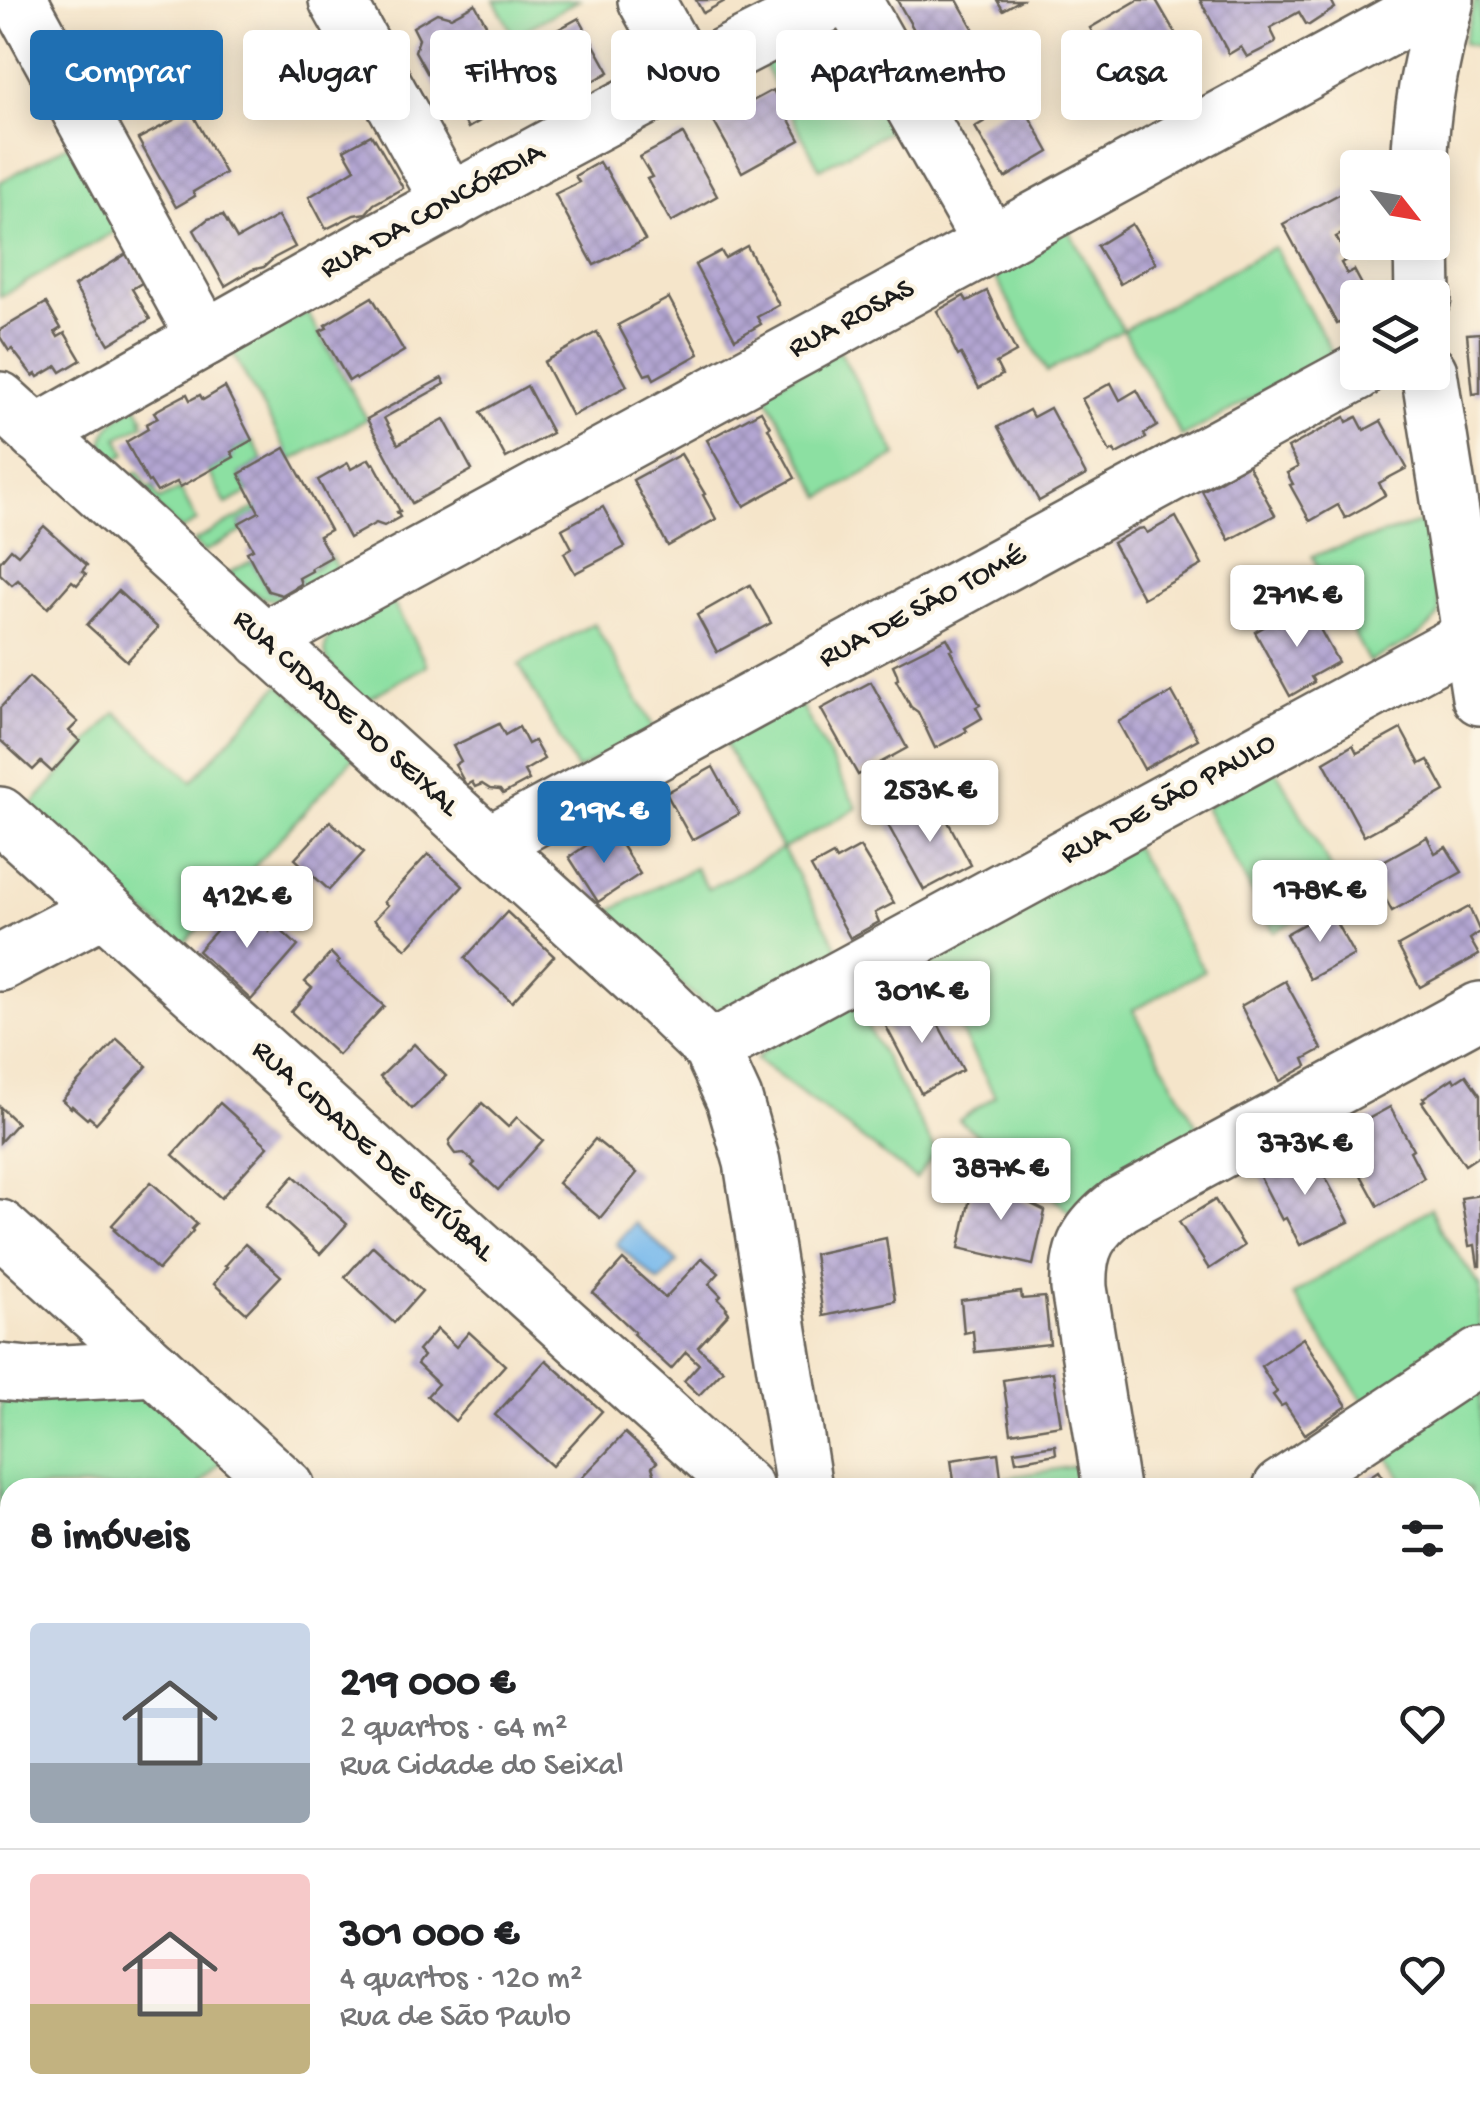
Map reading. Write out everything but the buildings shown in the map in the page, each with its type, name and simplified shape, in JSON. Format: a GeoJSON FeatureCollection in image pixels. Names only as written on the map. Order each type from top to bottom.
{"type":"FeatureCollection","features":[{"type":"Feature","properties":{"kind":"street"},"geometry":{"type":"LineString","coordinates":[[20,0],[205,338]]}},
{"type":"Feature","properties":{"kind":"street"},"geometry":{"type":"LineString","coordinates":[[338,0],[450,203]]}},
{"type":"Feature","properties":{"kind":"street"},"geometry":{"type":"LineString","coordinates":[[646,0],[663,30]]}},
{"type":"Feature","properties":{"kind":"street","name":"RUA DA CONCÓRDIA"},"geometry":{"type":"LineString","coordinates":[[756,40],[835,0]]}},
{"type":"Feature","properties":{"kind":"street"},"geometry":{"type":"LineString","coordinates":[[853,0],[991,244]]}},
{"type":"Feature","properties":{"kind":"street"},"geometry":{"type":"LineString","coordinates":[[1420,150],[1443,0]]}},
{"type":"Feature","properties":{"kind":"street","name":"RUA ROSAS"},"geometry":{"type":"LineString","coordinates":[[263,640],[1443,0]]}},
{"type":"Feature","properties":{"kind":"street"},"geometry":{"type":"LineString","coordinates":[[1370,38],[1420,150]]}},
{"type":"Feature","properties":{"kind":"street","name":"RUA DA CONCÓRDIA"},"geometry":{"type":"LineString","coordinates":[[18,417],[205,338],[611,115]]}},
{"type":"Feature","properties":{"kind":"street","name":"RUA DE SÃO TOMÉ"},"geometry":{"type":"LineString","coordinates":[[488,844],[1340,382]]}},
{"type":"Feature","properties":{"kind":"street"},"geometry":{"type":"LineString","coordinates":[[1432,390],[1480,697]]}},
{"type":"Feature","properties":{"kind":"street","name":"RUA CIDADE DO SEIXAL"},"geometry":{"type":"LineString","coordinates":[[18,417],[711,1049],[734,1098],[752,1162],[802,1478]]}},
{"type":"Feature","properties":{"kind":"street","name":"RUA DE SÃO PAULO"},"geometry":{"type":"LineString","coordinates":[[711,1049],[1470,636]]}},
{"type":"Feature","properties":{"kind":"street","name":"RUA CIDADE DE SETÚBAL"},"geometry":{"type":"LineString","coordinates":[[0,815],[22,849],[104,909],[734,1478]]}},
{"type":"Feature","properties":{"kind":"street"},"geometry":{"type":"LineString","coordinates":[[0,963],[104,909]]}},
{"type":"Feature","properties":{"kind":"street"},"geometry":{"type":"LineString","coordinates":[[1109,1478],[1078,1266],[1084,1243],[1100,1220],[1120,1205],[1480,1010]]}},
{"type":"Feature","properties":{"kind":"street"},"geometry":{"type":"LineString","coordinates":[[0,1228],[276,1478]]}},
{"type":"Feature","properties":{"kind":"street"},"geometry":{"type":"LineString","coordinates":[[1296,1478],[1480,1356]]}},
{"type":"Feature","properties":{"kind":"street"},"geometry":{"type":"LineString","coordinates":[[0,1372],[155,1368]]}},
{"type":"Feature","properties":{"kind":"green space"},"geometry":{"type":"Polygon","coordinates":[[[494,0],[579,0],[525,30],[511,30],[494,0]]]}},
{"type":"Feature","properties":{"kind":"green space"},"geometry":{"type":"Polygon","coordinates":[[[1475,0],[1480,0],[1480,47],[1463,43],[1475,0]]]}},
{"type":"Feature","properties":{"kind":"green space"},"geometry":{"type":"Polygon","coordinates":[[[776,57],[776,87],[763,63],[776,57]]]}},
{"type":"Feature","properties":{"kind":"green space"},"geometry":{"type":"Polygon","coordinates":[[[794,120],[892,120],[896,127],[820,169],[794,120]]]}},
{"type":"Feature","properties":{"kind":"green space"},"geometry":{"type":"Polygon","coordinates":[[[75,141],[123,227],[0,297],[0,182],[75,141]]]}},
{"type":"Feature","properties":{"kind":"green space"},"geometry":{"type":"Polygon","coordinates":[[[1066,225],[1123,330],[1047,372],[990,267],[1066,225]]]}},
{"type":"Feature","properties":{"kind":"green space"},"geometry":{"type":"Polygon","coordinates":[[[1274,247],[1333,354],[1182,437],[1123,330],[1274,247]]]}},
{"type":"Feature","properties":{"kind":"green space"},"geometry":{"type":"Polygon","coordinates":[[[307,312],[367,419],[292,460],[232,352],[307,312]]]}},
{"type":"Feature","properties":{"kind":"green space"},"geometry":{"type":"Polygon","coordinates":[[[839,350],[897,455],[822,497],[764,391],[839,350]]]}},
{"type":"Feature","properties":{"kind":"green space"},"geometry":{"type":"Polygon","coordinates":[[[136,404],[144,424],[118,438],[126,454],[109,464],[102,445],[104,437],[114,422],[136,404]]]}},
{"type":"Feature","properties":{"kind":"green space"},"geometry":{"type":"Polygon","coordinates":[[[252,440],[263,460],[239,474],[249,492],[226,504],[208,471],[233,458],[231,452],[252,440]]]}},
{"type":"Feature","properties":{"kind":"green space"},"geometry":{"type":"Polygon","coordinates":[[[138,472],[159,500],[180,489],[197,521],[181,530],[125,479],[138,472]]]}},
{"type":"Feature","properties":{"kind":"green space"},"geometry":{"type":"Polygon","coordinates":[[[257,507],[259,512],[239,523],[243,531],[204,552],[193,542],[257,507]]]}},
{"type":"Feature","properties":{"kind":"green space"},"geometry":{"type":"Polygon","coordinates":[[[1430,520],[1440,613],[1418,636],[1369,662],[1312,556],[1430,520]]]}},
{"type":"Feature","properties":{"kind":"green space"},"geometry":{"type":"Polygon","coordinates":[[[331,557],[339,573],[282,599],[258,596],[228,573],[252,561],[268,591],[282,595],[301,584],[299,578],[331,557]]]}},
{"type":"Feature","properties":{"kind":"green space"},"geometry":{"type":"Polygon","coordinates":[[[390,597],[427,665],[366,700],[334,670],[325,648],[328,638],[346,621],[390,597]]]}},
{"type":"Feature","properties":{"kind":"green space"},"geometry":{"type":"Polygon","coordinates":[[[594,623],[654,728],[577,770],[519,665],[594,623]]]}},
{"type":"Feature","properties":{"kind":"green space"},"geometry":{"type":"Polygon","coordinates":[[[280,684],[356,755],[182,946],[29,808],[116,712],[192,781],[280,684]]]}},
{"type":"Feature","properties":{"kind":"green space"},"geometry":{"type":"Polygon","coordinates":[[[799,701],[857,808],[783,849],[840,952],[728,1009],[714,1008],[702,1003],[603,914],[695,868],[708,889],[782,849],[724,742],[799,701]]]}},
{"type":"Feature","properties":{"kind":"green space"},"geometry":{"type":"Polygon","coordinates":[[[1275,768],[1345,893],[1274,932],[1205,807],[1275,768]]]}},
{"type":"Feature","properties":{"kind":"green space"},"geometry":{"type":"Polygon","coordinates":[[[1134,846],[1204,971],[1133,1010],[1202,1135],[1075,1216],[959,1120],[995,1096],[924,961],[1134,846]]]}},
{"type":"Feature","properties":{"kind":"green space"},"geometry":{"type":"Polygon","coordinates":[[[853,1000],[936,1152],[916,1179],[756,1059],[765,1050],[853,1000]]]}},
{"type":"Feature","properties":{"kind":"green space"},"geometry":{"type":"Polygon","coordinates":[[[1431,1208],[1440,1229],[1480,1286],[1480,1328],[1366,1404],[1293,1295],[1431,1208]]]}},
{"type":"Feature","properties":{"kind":"green space"},"geometry":{"type":"Polygon","coordinates":[[[1480,1384],[1480,1478],[1401,1478],[1383,1449],[1480,1384]]]}},
{"type":"Feature","properties":{"kind":"green space"},"geometry":{"type":"Polygon","coordinates":[[[145,1394],[222,1460],[206,1478],[0,1478],[1,1401],[145,1394]]]}},
{"type":"Feature","properties":{"kind":"green space"},"geometry":{"type":"Polygon","coordinates":[[[1082,1465],[1084,1478],[1005,1478],[1082,1465]]]}},
{"type":"Feature","properties":{"kind":"water"},"geometry":{"type":"Polygon","coordinates":[[[635,1223],[678,1262],[659,1282],[616,1244],[635,1223]]]}}]}
